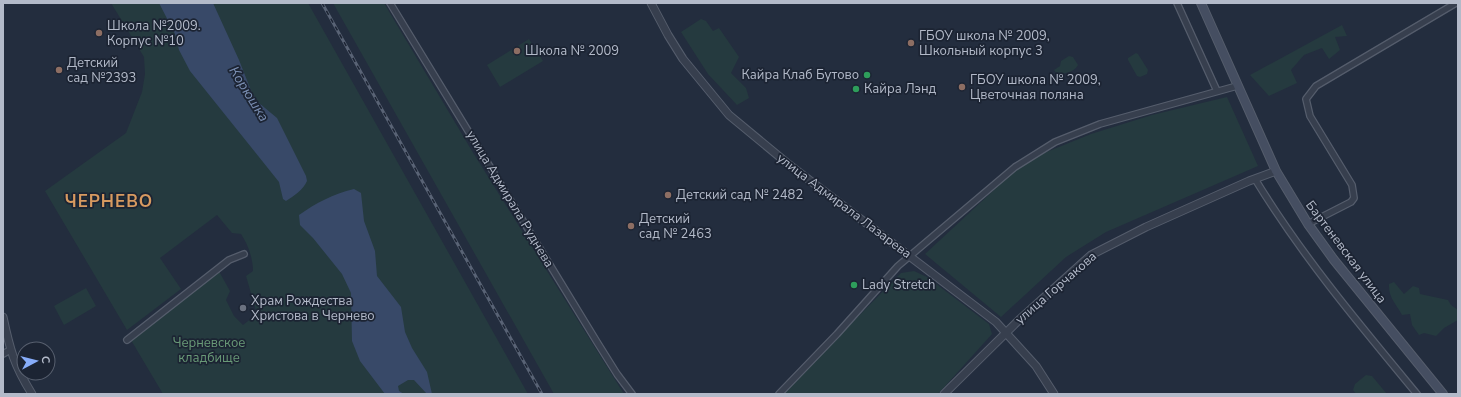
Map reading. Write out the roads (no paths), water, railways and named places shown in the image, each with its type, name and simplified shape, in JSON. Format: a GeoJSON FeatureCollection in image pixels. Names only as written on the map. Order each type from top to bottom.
{"type":"FeatureCollection","features":[{"type":"Feature","properties":{"kind":"main road","name":"Бартеневская улица"},"geometry":{"type":"LineString","coordinates":[[1201,3],[1276,171],[1308,224],[1334,260],[1443,394]]}},
{"type":"Feature","properties":{"kind":"street","name":"улица Адмирала Руднева"},"geometry":{"type":"LineString","coordinates":[[390,3],[596,342],[619,378],[632,394]]}},
{"type":"Feature","properties":{"kind":"street","name":"улица Адмирала Лазарева"},"geometry":{"type":"LineString","coordinates":[[651,3],[682,59],[729,115],[780,158],[967,298],[1006,332],[1036,366],[1054,394]]}},
{"type":"Feature","properties":{"kind":"street"},"geometry":{"type":"LineString","coordinates":[[1177,3],[1217,91]]}},
{"type":"Feature","properties":{"kind":"street"},"geometry":{"type":"LineString","coordinates":[[1308,224],[1351,202],[1354,198],[1352,185],[1310,116],[1306,102],[1309,94],[1316,86],[1456,3]]}},
{"type":"Feature","properties":{"kind":"street"},"geometry":{"type":"LineString","coordinates":[[779,394],[837,334],[898,266],[1015,167],[1055,142],[1100,124],[1237,86]]}},
{"type":"Feature","properties":{"kind":"street","name":"улица Горчакова"},"geometry":{"type":"LineString","coordinates":[[944,394],[1006,332],[1091,255],[1146,227],[1276,171]]}},
{"type":"Feature","properties":{"kind":"street"},"geometry":{"type":"LineString","coordinates":[[1255,179],[1276,215],[1314,268],[1417,394]]}},
{"type":"Feature","properties":{"kind":"street"},"geometry":{"type":"LineString","coordinates":[[127,340],[229,260],[244,254]]}},
{"type":"Feature","properties":{"kind":"street"},"geometry":{"type":"LineString","coordinates":[[3,317],[6,352],[32,394]]}},
{"type":"Feature","properties":{"kind":"water","name":"Корюшка"},"geometry":{"type":"Polygon","coordinates":[[[159,3],[213,3],[252,93],[259,103],[277,118],[306,176],[307,181],[301,190],[286,201],[283,199],[279,182],[190,71],[179,50],[175,34],[159,3]]]}},
{"type":"Feature","properties":{"kind":"water"},"geometry":{"type":"Polygon","coordinates":[[[354,189],[361,193],[364,221],[375,251],[377,276],[401,307],[405,332],[412,348],[427,372],[432,394],[427,394],[414,380],[408,380],[398,386],[399,391],[404,394],[385,394],[360,361],[352,341],[351,293],[342,274],[313,238],[300,225],[299,215],[305,211],[332,196],[354,189]]]}},
{"type":"Feature","properties":{"kind":"railway"},"geometry":{"type":"LineString","coordinates":[[322,3],[542,394]]}},
{"type":"Feature","properties":{"kind":"place","name":"Школа №2009. Корпус №10"},"geometry":{"type":"Point","coordinates":[99,33]}},
{"type":"Feature","properties":{"kind":"place","name":"ГБОУ школа № 2009, Школьный корпус 3"},"geometry":{"type":"Point","coordinates":[911,43]}},
{"type":"Feature","properties":{"kind":"place","name":"Школа № 2009"},"geometry":{"type":"Point","coordinates":[517,51]}},
{"type":"Feature","properties":{"kind":"place","name":"Детский сад №2393"},"geometry":{"type":"Point","coordinates":[59,70]}},
{"type":"Feature","properties":{"kind":"place","name":"Кайра Клаб Бутово"},"geometry":{"type":"Point","coordinates":[867,75]}},
{"type":"Feature","properties":{"kind":"place","name":"ГБОУ школа № 2009, Цветочная поляна"},"geometry":{"type":"Point","coordinates":[962,87]}},
{"type":"Feature","properties":{"kind":"place","name":"Кайра Лэнд"},"geometry":{"type":"Point","coordinates":[856,89]}},
{"type":"Feature","properties":{"kind":"place","name":"Детский сад № 2482"},"geometry":{"type":"Point","coordinates":[668,195]}},
{"type":"Feature","properties":{"kind":"place","name":"Детский сад № 2463"},"geometry":{"type":"Point","coordinates":[631,226]}},
{"type":"Feature","properties":{"kind":"place","name":"Lady Stretch"},"geometry":{"type":"Point","coordinates":[854,285]}},
{"type":"Feature","properties":{"kind":"place","name":"Храм Рождества Христова в Чернево"},"geometry":{"type":"Point","coordinates":[243,308]}},
{"type":"Feature","properties":{"kind":"district","name":"ЧЕРНЕВО"},"geometry":{"type":"Point","coordinates":[109,201]}},
{"type":"Feature","properties":{"kind":"park label","name":"Черневское кладбище"},"geometry":{"type":"Point","coordinates":[209,350]}}]}
